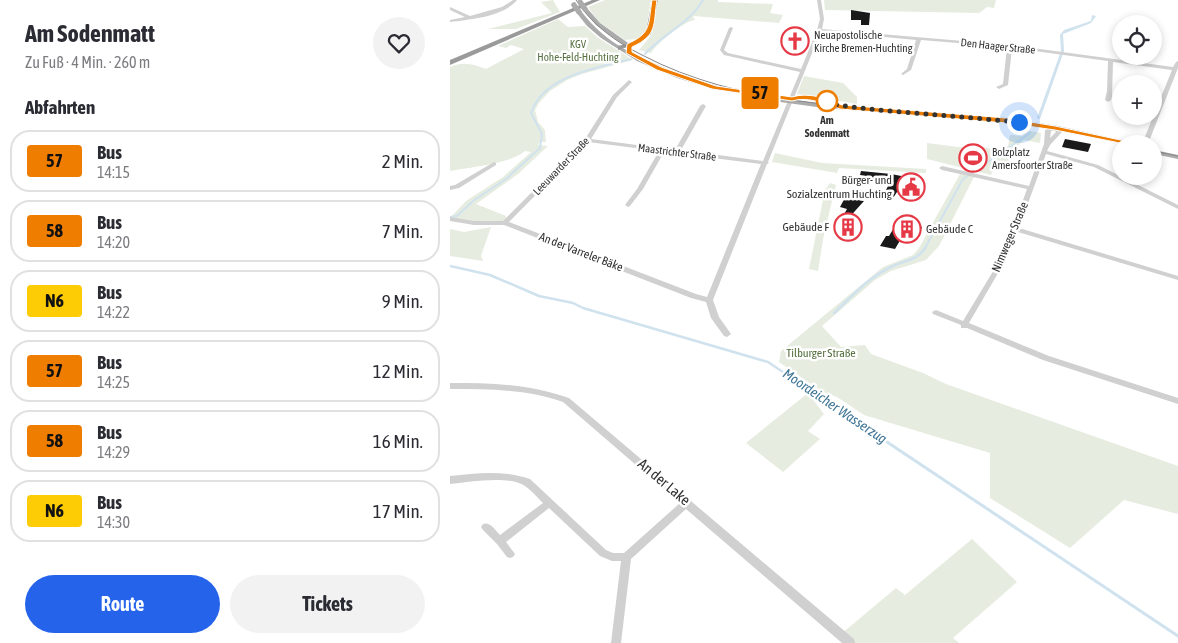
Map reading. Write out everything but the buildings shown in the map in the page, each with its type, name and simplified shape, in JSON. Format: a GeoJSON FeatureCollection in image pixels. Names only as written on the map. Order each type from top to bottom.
{"type":"FeatureCollection","features":[{"type":"Feature","properties":{"kind":"highway"},"geometry":{"type":"LineString","coordinates":[[450,62],[592,0]]}},
{"type":"Feature","properties":{"kind":"highway"},"geometry":{"type":"LineString","coordinates":[[450,62],[597,0]]}},
{"type":"Feature","properties":{"kind":"highway"},"geometry":{"type":"LineString","coordinates":[[621,48],[629,49],[649,33],[655,0]]}},
{"type":"Feature","properties":{"kind":"main road"},"geometry":{"type":"LineString","coordinates":[[579,1],[582,11],[592,27],[621,48]]}},
{"type":"Feature","properties":{"kind":"main road"},"geometry":{"type":"LineString","coordinates":[[572,2],[647,64],[715,88],[740,91],[752,96],[978,118],[1112,140]]}},
{"type":"Feature","properties":{"kind":"main road"},"geometry":{"type":"LineString","coordinates":[[978,118],[1057,130],[1112,142]]}},
{"type":"Feature","properties":{"kind":"main road"},"geometry":{"type":"LineString","coordinates":[[1162,152],[1178,156]]}},
{"type":"Feature","properties":{"kind":"street"},"geometry":{"type":"LineString","coordinates":[[450,21],[509,6],[515,0]]}},
{"type":"Feature","properties":{"kind":"street"},"geometry":{"type":"LineString","coordinates":[[727,334],[715,318],[709,300],[819,30],[822,19],[819,0]]}},
{"type":"Feature","properties":{"kind":"street"},"geometry":{"type":"LineString","coordinates":[[450,8],[468,17]]}},
{"type":"Feature","properties":{"kind":"street"},"geometry":{"type":"LineString","coordinates":[[731,28],[722,46],[722,50],[726,54],[803,71]]}},
{"type":"Feature","properties":{"kind":"street","name":"Den Haager Straße"},"geometry":{"type":"LineString","coordinates":[[819,30],[1010,46],[1175,69]]}},
{"type":"Feature","properties":{"kind":"street"},"geometry":{"type":"LineString","coordinates":[[904,74],[909,70],[919,38]]}},
{"type":"Feature","properties":{"kind":"street"},"geometry":{"type":"LineString","coordinates":[[999,87],[1005,85],[1010,46]]}},
{"type":"Feature","properties":{"kind":"street"},"geometry":{"type":"LineString","coordinates":[[1108,100],[1111,93],[1108,78],[1111,60]]}},
{"type":"Feature","properties":{"kind":"street"},"geometry":{"type":"LineString","coordinates":[[1148,135],[1178,62]]}},
{"type":"Feature","properties":{"kind":"street"},"geometry":{"type":"LineString","coordinates":[[1171,78],[1178,79]]}},
{"type":"Feature","properties":{"kind":"street","name":"Leeuwarder Straße"},"geometry":{"type":"LineString","coordinates":[[506,223],[587,140],[615,96],[629,82]]}},
{"type":"Feature","properties":{"kind":"street"},"geometry":{"type":"LineString","coordinates":[[677,152],[703,106]]}},
{"type":"Feature","properties":{"kind":"street","name":"Nimweger Straße"},"geometry":{"type":"LineString","coordinates":[[1048,130],[1048,144]]}},
{"type":"Feature","properties":{"kind":"street","name":"Nimweger Straße"},"geometry":{"type":"LineString","coordinates":[[964,326],[998,268],[1016,229],[1044,152],[1057,130]]}},
{"type":"Feature","properties":{"kind":"street","name":"Maastrichter Straße"},"geometry":{"type":"LineString","coordinates":[[587,140],[766,163]]}},
{"type":"Feature","properties":{"kind":"street"},"geometry":{"type":"LineString","coordinates":[[628,205],[636,195],[662,150]]}},
{"type":"Feature","properties":{"kind":"street"},"geometry":{"type":"LineString","coordinates":[[1044,152],[1074,159],[1103,169],[1178,207]]}},
{"type":"Feature","properties":{"kind":"street"},"geometry":{"type":"LineString","coordinates":[[450,188],[457,187],[494,164]]}},
{"type":"Feature","properties":{"kind":"street"},"geometry":{"type":"LineString","coordinates":[[942,168],[962,171],[1030,188]]}},
{"type":"Feature","properties":{"kind":"street","name":"An der Varreler Bäke"},"geometry":{"type":"LineString","coordinates":[[450,220],[474,223],[506,223],[694,296],[709,300]]}},
{"type":"Feature","properties":{"kind":"street"},"geometry":{"type":"LineString","coordinates":[[1016,229],[1178,278]]}},
{"type":"Feature","properties":{"kind":"street"},"geometry":{"type":"LineString","coordinates":[[936,312],[964,326],[1046,358],[1178,401]]}},
{"type":"Feature","properties":{"kind":"street","name":"An der Lake"},"geometry":{"type":"LineString","coordinates":[[450,386],[506,386],[538,390],[566,400],[850,643]]}},
{"type":"Feature","properties":{"kind":"street"},"geometry":{"type":"LineString","coordinates":[[450,480],[496,475],[513,477],[526,482],[603,553],[612,557],[626,557]]}},
{"type":"Feature","properties":{"kind":"street"},"geometry":{"type":"LineString","coordinates":[[616,643],[626,557],[687,502]]}},
{"type":"Feature","properties":{"kind":"street"},"geometry":{"type":"LineString","coordinates":[[500,541],[549,503]]}},
{"type":"Feature","properties":{"kind":"street"},"geometry":{"type":"LineString","coordinates":[[486,527],[510,554]]}},
{"type":"Feature","properties":{"kind":"green space"},"geometry":{"type":"Polygon","coordinates":[[[553,0],[560,12],[516,29],[488,29],[552,13],[541,2],[553,0]]]}},
{"type":"Feature","properties":{"kind":"green space"},"geometry":{"type":"Polygon","coordinates":[[[605,0],[651,0],[645,35],[636,39],[625,40],[599,22],[588,7],[605,0]]]}},
{"type":"Feature","properties":{"kind":"green space"},"geometry":{"type":"Polygon","coordinates":[[[658,0],[718,0],[718,2],[773,4],[770,13],[783,15],[779,23],[693,16],[695,20],[684,24],[671,33],[651,53],[639,50],[652,34],[658,0]]]}},
{"type":"Feature","properties":{"kind":"green space"},"geometry":{"type":"Polygon","coordinates":[[[824,0],[996,0],[994,8],[987,7],[979,13],[825,10],[824,0]]]}},
{"type":"Feature","properties":{"kind":"green space","name":"KGV Hohe-Feld-Huchting"},"geometry":{"type":"Polygon","coordinates":[[[558,19],[568,27],[585,26],[597,37],[633,60],[567,80],[550,91],[539,103],[535,110],[538,122],[545,130],[546,142],[540,142],[538,145],[548,146],[518,174],[476,204],[506,216],[505,221],[475,222],[450,218],[466,201],[503,177],[531,152],[525,151],[500,162],[450,171],[450,67],[468,64],[486,69],[524,49],[511,45],[506,48],[498,46],[558,19]]]}},
{"type":"Feature","properties":{"kind":"green space","name":"Am Sodenmatt"},"geometry":{"type":"Polygon","coordinates":[[[804,76],[843,83],[857,97],[857,104],[797,94],[804,76]]]}},
{"type":"Feature","properties":{"kind":"green space"},"geometry":{"type":"Polygon","coordinates":[[[1025,130],[1041,133],[1040,143],[1024,140],[1013,150],[1006,166],[995,165],[991,175],[927,159],[927,143],[966,148],[974,145],[1001,151],[1008,146],[1010,135],[1023,136],[1025,130]]]}},
{"type":"Feature","properties":{"kind":"green space"},"geometry":{"type":"Polygon","coordinates":[[[775,153],[822,163],[926,169],[926,173],[839,168],[837,173],[772,162],[775,153]]]}},
{"type":"Feature","properties":{"kind":"green space","name":"Tilburger Straße"},"geometry":{"type":"Polygon","coordinates":[[[960,174],[974,177],[939,246],[926,260],[891,271],[875,280],[822,326],[841,347],[865,345],[871,354],[923,373],[946,384],[1178,466],[1178,514],[1124,500],[1070,548],[990,498],[990,453],[864,415],[837,397],[821,391],[779,362],[781,351],[883,267],[913,255],[919,248],[960,174]]]}},
{"type":"Feature","properties":{"kind":"green space"},"geometry":{"type":"Polygon","coordinates":[[[830,183],[836,185],[824,234],[818,271],[809,269],[825,190],[830,183]]]}},
{"type":"Feature","properties":{"kind":"green space"},"geometry":{"type":"Polygon","coordinates":[[[491,227],[481,256],[483,261],[450,256],[450,229],[464,232],[491,227]]]}},
{"type":"Feature","properties":{"kind":"green space"},"geometry":{"type":"Polygon","coordinates":[[[808,393],[824,414],[808,431],[820,439],[783,472],[746,443],[808,393]]]}},
{"type":"Feature","properties":{"kind":"green space"},"geometry":{"type":"Polygon","coordinates":[[[972,539],[1017,582],[953,638],[959,643],[850,643],[840,635],[896,588],[905,595],[972,539]]]}},
{"type":"Feature","properties":{"kind":"water"},"geometry":{"type":"Polygon","coordinates":[[[1092,15],[1096,16],[1091,23],[1063,34],[1064,51],[1040,119],[1037,118],[1061,51],[1060,35],[1064,30],[1091,21],[1092,15]]]}},
{"type":"Feature","properties":{"kind":"waterway"},"geometry":{"type":"LineString","coordinates":[[645,54],[684,22],[703,0]]}},
{"type":"Feature","properties":{"kind":"waterway"},"geometry":{"type":"LineString","coordinates":[[450,217],[457,216],[473,201],[506,179],[540,148],[542,134],[531,113],[538,100],[547,90],[573,75],[631,59]]}},
{"type":"Feature","properties":{"kind":"waterway"},"geometry":{"type":"LineString","coordinates":[[925,248],[963,179],[1030,133]]}},
{"type":"Feature","properties":{"kind":"waterway"},"geometry":{"type":"LineString","coordinates":[[834,313],[877,275],[919,255],[926,247]]}},
{"type":"Feature","properties":{"kind":"waterway","name":"Moordeicher Wasserzug"},"geometry":{"type":"LineString","coordinates":[[450,266],[490,275],[539,296],[573,303],[583,308],[768,362],[859,423]]}},
{"type":"Feature","properties":{"kind":"waterway","name":"Moordeicher Wasserzug"},"geometry":{"type":"LineString","coordinates":[[857,422],[1178,636]]}},
{"type":"Feature","properties":{"kind":"tram line"},"geometry":{"type":"LineString","coordinates":[[576,0],[597,25],[623,44],[680,72],[718,85],[798,101],[1003,121],[1112,140]]}},
{"type":"Feature","properties":{"kind":"tram line"},"geometry":{"type":"LineString","coordinates":[[1162,153],[1178,156]]}},
{"type":"Feature","properties":{"kind":"bus line","name":"57"},"geometry":{"type":"LineString","coordinates":[[655,0],[649,33],[643,39],[630,46],[629,53],[647,64],[715,88],[754,92],[792,99],[798,97],[825,100],[840,106],[1006,120],[1112,139]]}},
{"type":"Feature","properties":{"kind":"place","name":"Neuapostolische Kirche Bremen-Huchting"},"geometry":{"type":"Point","coordinates":[795,41]}},
{"type":"Feature","properties":{"kind":"place","name":"Am Sodenmatt"},"geometry":{"type":"Point","coordinates":[827,101]}},
{"type":"Feature","properties":{"kind":"place","name":"Bolzplatz Amersfoorter Straße"},"geometry":{"type":"Point","coordinates":[973,158]}},
{"type":"Feature","properties":{"kind":"place","name":"Bürger- und Sozialzentrum Huchting"},"geometry":{"type":"Point","coordinates":[911,187]}},
{"type":"Feature","properties":{"kind":"place","name":"Gebäude F"},"geometry":{"type":"Point","coordinates":[848,227]}},
{"type":"Feature","properties":{"kind":"place","name":"Gebäude C"},"geometry":{"type":"Point","coordinates":[907,229]}},
{"type":"Feature","properties":{"kind":"route"},"geometry":{"type":"LineString","coordinates":[[827,101],[823,103],[868,109],[1019,122]]}}]}
